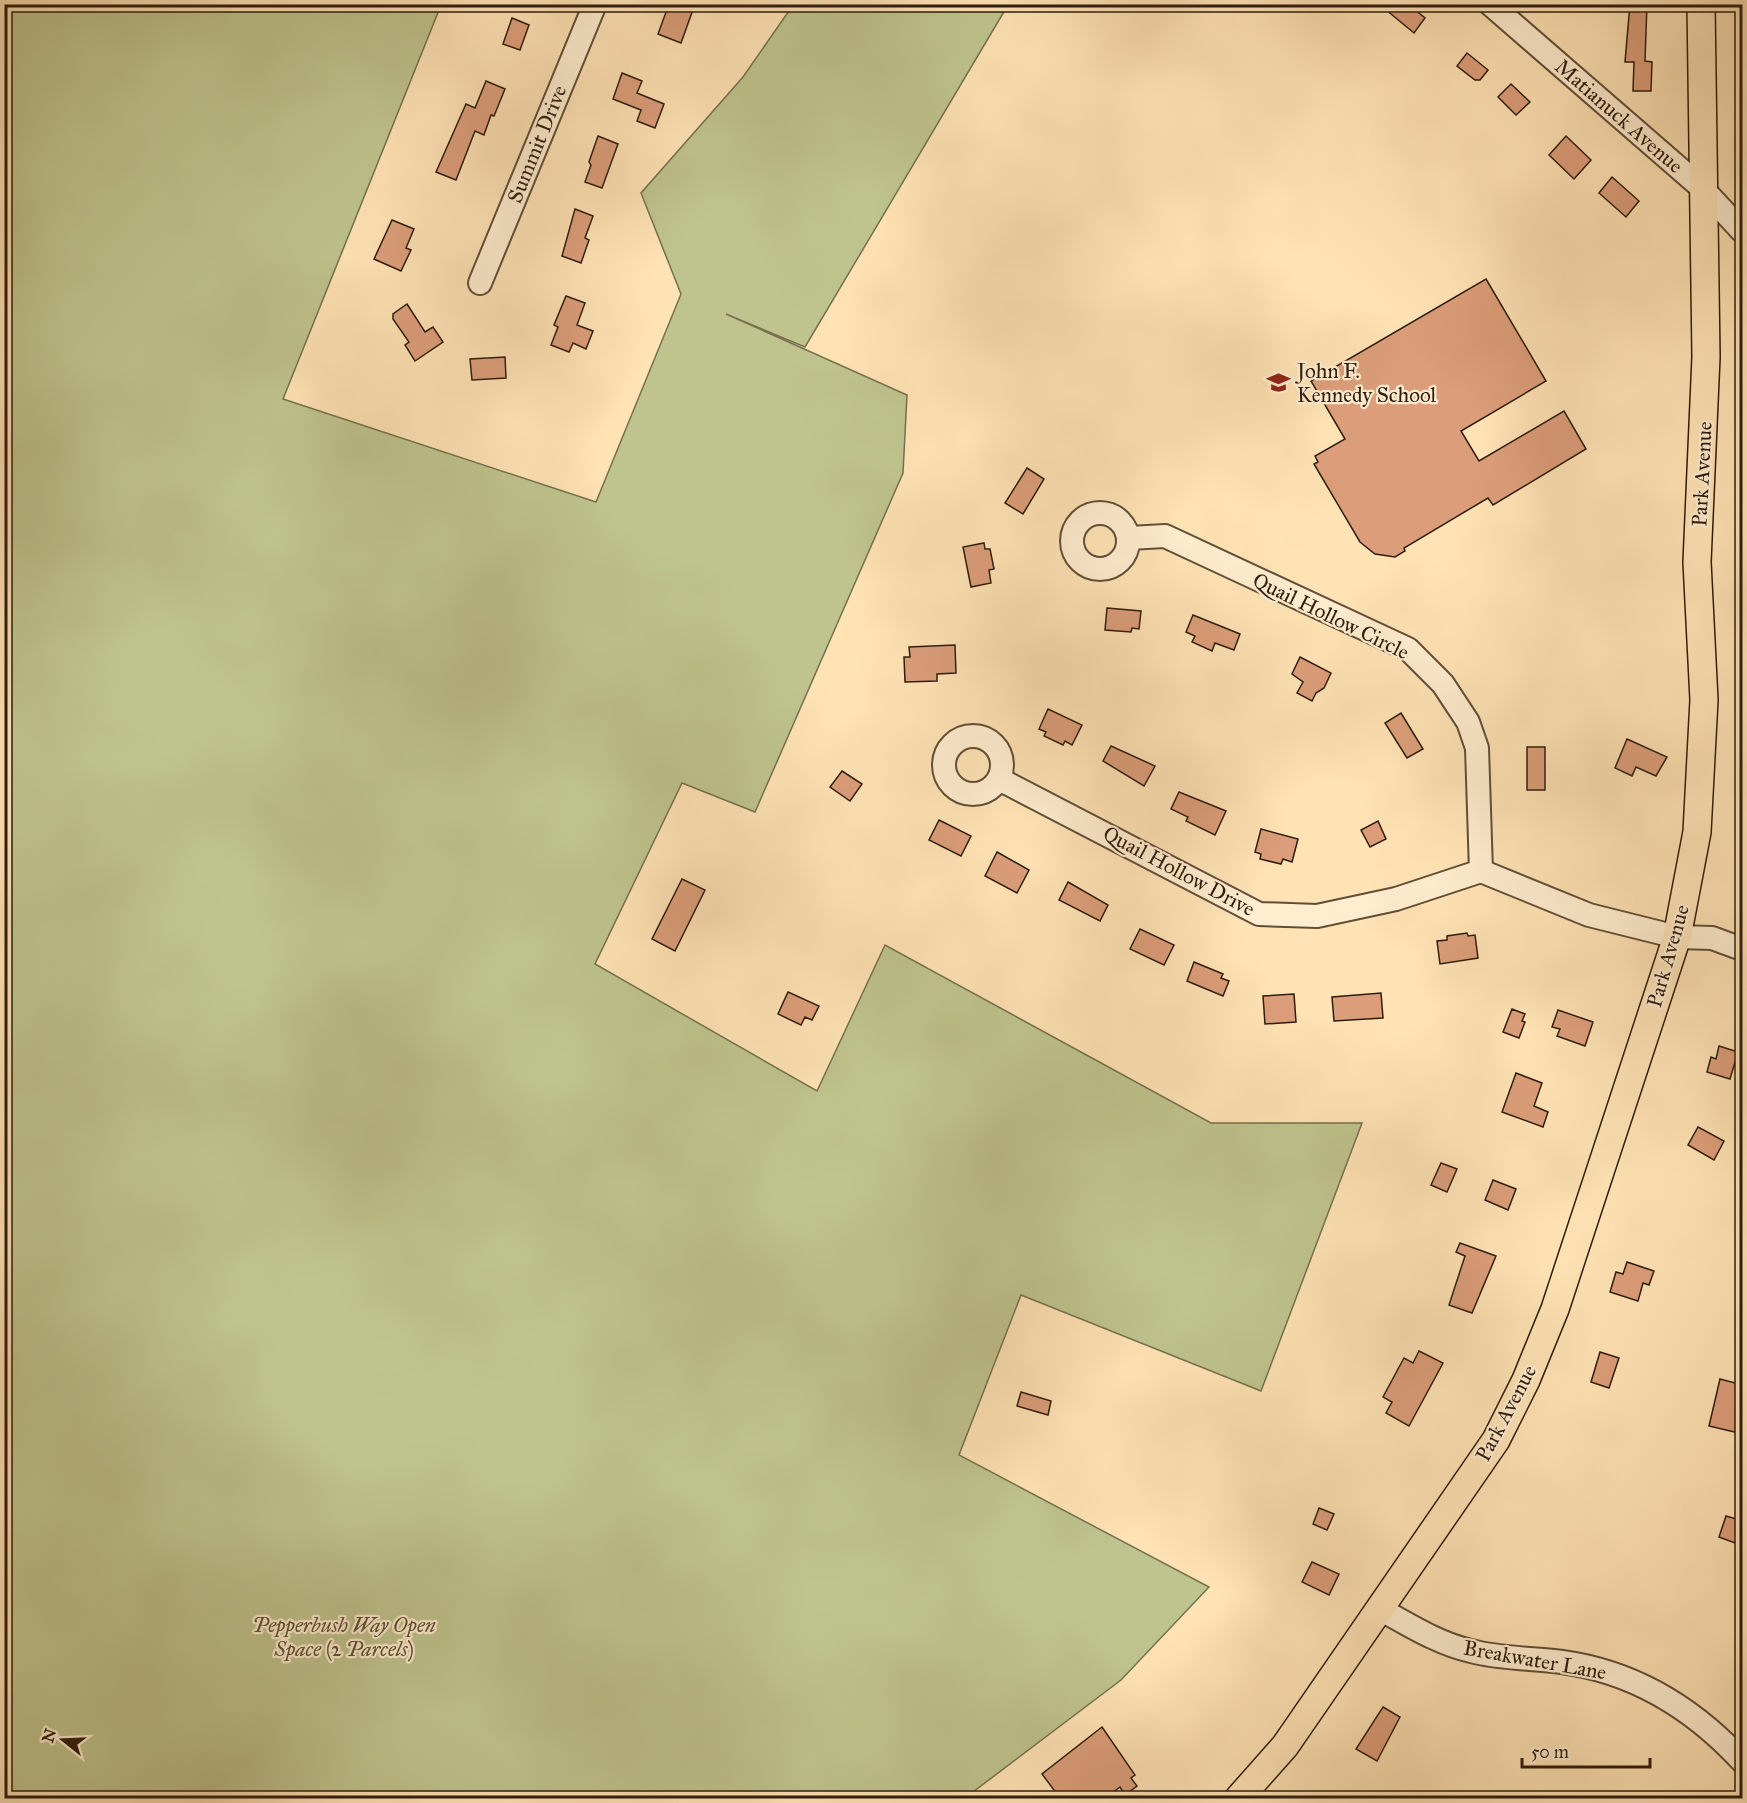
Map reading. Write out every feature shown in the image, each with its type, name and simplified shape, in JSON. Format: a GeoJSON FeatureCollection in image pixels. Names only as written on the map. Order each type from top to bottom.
{"type":"FeatureCollection","features":[{"type":"Feature","properties":{"kind":"main road","name":"Park Avenue"},"geometry":{"type":"LineString","coordinates":[[1239,1798],[1285,1746],[1496,1440],[1526,1380],[1555,1309],[1677,937],[1697,832],[1704,700],[1697,562],[1706,357],[1701,4]]}},
{"type":"Feature","properties":{"kind":"street","name":"Summit Drive"},"geometry":{"type":"LineString","coordinates":[[480,283],[595,4]]}},
{"type":"Feature","properties":{"kind":"street","name":"Matianuck Avenue"},"geometry":{"type":"LineString","coordinates":[[1490,4],[1702,188],[1743,231]]}},
{"type":"Feature","properties":{"kind":"street","name":"Quail Hollow Circle"},"geometry":{"type":"LineString","coordinates":[[1129,538],[1165,536],[1408,649],[1443,684],[1471,730],[1476,748],[1481,871]]}},
{"type":"Feature","properties":{"kind":"street","name":"Quail Hollow Drive"},"geometry":{"type":"LineString","coordinates":[[999,779],[1258,914],[1317,916],[1396,899],[1481,871]]}},
{"type":"Feature","properties":{"kind":"street"},"geometry":{"type":"LineString","coordinates":[[1481,871],[1589,915],[1677,937],[1712,938],[1743,949]]}},
{"type":"Feature","properties":{"kind":"street","name":"Breakwater Lane"},"geometry":{"type":"LineString","coordinates":[[1380,1609],[1430,1636],[1470,1651],[1516,1659],[1561,1662],[1611,1672],[1659,1693],[1700,1719],[1743,1761]]}},
{"type":"Feature","properties":{"kind":"green space","name":"Pepperbush Way Open Space (2 Parcels)"},"geometry":{"type":"Polygon","coordinates":[[[5,4],[441,5],[283,399],[596,502],[681,294],[641,193],[743,77],[793,5],[1008,5],[805,347],[726,314],[907,395],[903,473],[755,812],[682,783],[595,964],[817,1091],[885,945],[1211,1123],[1362,1123],[1261,1391],[1021,1295],[959,1455],[1209,1587],[1121,1680],[965,1798],[5,1798],[5,4]]]}},
{"type":"Feature","properties":{"kind":"building"},"geometry":{"type":"Polygon","coordinates":[[[669,4],[695,4],[681,43],[658,34],[669,4]]]}},
{"type":"Feature","properties":{"kind":"building"},"geometry":{"type":"Polygon","coordinates":[[[1379,4],[1408,4],[1425,18],[1414,33],[1379,4]]]}},
{"type":"Feature","properties":{"kind":"building"},"geometry":{"type":"Polygon","coordinates":[[[1630,4],[1647,4],[1645,61],[1652,62],[1651,91],[1633,91],[1634,62],[1625,62],[1630,4]]]}},
{"type":"Feature","properties":{"kind":"building"},"geometry":{"type":"Polygon","coordinates":[[[512,18],[529,25],[520,50],[503,44],[512,18]]]}},
{"type":"Feature","properties":{"kind":"building"},"geometry":{"type":"Polygon","coordinates":[[[1467,53],[1488,70],[1480,80],[1475,80],[1457,66],[1467,53]]]}},
{"type":"Feature","properties":{"kind":"building"},"geometry":{"type":"Polygon","coordinates":[[[622,73],[642,81],[637,93],[664,104],[655,128],[637,121],[641,110],[613,99],[622,73]]]}},
{"type":"Feature","properties":{"kind":"building"},"geometry":{"type":"Polygon","coordinates":[[[486,81],[505,89],[494,116],[491,115],[484,135],[475,131],[456,180],[436,172],[466,104],[475,108],[486,81]]]}},
{"type":"Feature","properties":{"kind":"building"},"geometry":{"type":"Polygon","coordinates":[[[1511,84],[1530,102],[1516,115],[1498,97],[1511,84]]]}},
{"type":"Feature","properties":{"kind":"building"},"geometry":{"type":"Polygon","coordinates":[[[598,136],[618,144],[602,188],[585,182],[598,136]]]}},
{"type":"Feature","properties":{"kind":"building"},"geometry":{"type":"Polygon","coordinates":[[[1566,136],[1591,160],[1574,179],[1549,155],[1566,136]]]}},
{"type":"Feature","properties":{"kind":"building"},"geometry":{"type":"Polygon","coordinates":[[[1612,177],[1639,201],[1626,217],[1599,193],[1612,177]]]}},
{"type":"Feature","properties":{"kind":"building"},"geometry":{"type":"Polygon","coordinates":[[[575,209],[593,216],[585,238],[589,240],[581,263],[562,256],[575,209]]]}},
{"type":"Feature","properties":{"kind":"building"},"geometry":{"type":"Polygon","coordinates":[[[392,220],[414,229],[406,248],[411,250],[401,271],[374,259],[392,220]]]}},
{"type":"Feature","properties":{"kind":"building"},"geometry":{"type":"Polygon","coordinates":[[[1486,279],[1546,381],[1461,431],[1479,461],[1564,411],[1586,449],[1493,505],[1488,498],[1404,548],[1405,551],[1395,557],[1375,554],[1360,542],[1314,464],[1318,462],[1315,456],[1345,439],[1311,381],[1486,279]]]}},
{"type":"Feature","properties":{"kind":"building"},"geometry":{"type":"Polygon","coordinates":[[[566,296],[585,303],[577,325],[593,331],[586,349],[573,343],[569,352],[551,345],[558,327],[554,325],[566,296]]]}},
{"type":"Feature","properties":{"kind":"building"},"geometry":{"type":"Polygon","coordinates":[[[407,304],[425,332],[433,327],[443,342],[415,361],[405,345],[409,342],[393,319],[393,314],[407,304]]]}},
{"type":"Feature","properties":{"kind":"building"},"geometry":{"type":"Polygon","coordinates":[[[505,357],[506,378],[472,380],[470,359],[505,357]]]}},
{"type":"Feature","properties":{"kind":"building"},"geometry":{"type":"Polygon","coordinates":[[[1027,468],[1044,479],[1023,514],[1005,503],[1027,468]]]}},
{"type":"Feature","properties":{"kind":"building"},"geometry":{"type":"Polygon","coordinates":[[[984,543],[985,549],[990,549],[994,569],[989,570],[991,583],[971,587],[963,547],[984,543]]]}},
{"type":"Feature","properties":{"kind":"building"},"geometry":{"type":"Polygon","coordinates":[[[1107,608],[1141,611],[1139,629],[1132,628],[1131,632],[1105,630],[1107,608]]]}},
{"type":"Feature","properties":{"kind":"building"},"geometry":{"type":"Polygon","coordinates":[[[1193,615],[1240,634],[1234,650],[1215,643],[1212,651],[1192,642],[1195,636],[1186,632],[1193,615]]]}},
{"type":"Feature","properties":{"kind":"building"},"geometry":{"type":"Polygon","coordinates":[[[955,645],[956,673],[937,674],[937,681],[905,682],[904,657],[910,657],[909,647],[955,645]]]}},
{"type":"Feature","properties":{"kind":"building"},"geometry":{"type":"Polygon","coordinates":[[[1300,657],[1331,673],[1324,688],[1316,693],[1312,701],[1297,693],[1303,682],[1292,674],[1300,657]]]}},
{"type":"Feature","properties":{"kind":"building"},"geometry":{"type":"Polygon","coordinates":[[[1048,709],[1082,725],[1072,745],[1065,741],[1063,745],[1044,736],[1046,732],[1039,729],[1048,709]]]}},
{"type":"Feature","properties":{"kind":"building"},"geometry":{"type":"Polygon","coordinates":[[[1401,713],[1423,749],[1407,758],[1385,723],[1401,713]]]}},
{"type":"Feature","properties":{"kind":"building"},"geometry":{"type":"Polygon","coordinates":[[[1627,739],[1667,757],[1656,776],[1636,767],[1632,776],[1615,768],[1627,739]]]}},
{"type":"Feature","properties":{"kind":"building"},"geometry":{"type":"Polygon","coordinates":[[[1111,746],[1155,766],[1144,786],[1103,761],[1111,746]]]}},
{"type":"Feature","properties":{"kind":"building"},"geometry":{"type":"Polygon","coordinates":[[[1527,747],[1545,747],[1545,790],[1527,790],[1527,747]]]}},
{"type":"Feature","properties":{"kind":"building"},"geometry":{"type":"Polygon","coordinates":[[[842,771],[862,784],[850,801],[830,787],[842,771]]]}},
{"type":"Feature","properties":{"kind":"building"},"geometry":{"type":"Polygon","coordinates":[[[1179,792],[1226,811],[1215,835],[1186,821],[1188,817],[1171,809],[1179,792]]]}},
{"type":"Feature","properties":{"kind":"building"},"geometry":{"type":"Polygon","coordinates":[[[939,820],[971,836],[961,856],[929,840],[939,820]]]}},
{"type":"Feature","properties":{"kind":"building"},"geometry":{"type":"Polygon","coordinates":[[[1378,821],[1386,839],[1370,847],[1361,830],[1378,821]]]}},
{"type":"Feature","properties":{"kind":"building"},"geometry":{"type":"Polygon","coordinates":[[[1261,829],[1298,839],[1292,862],[1283,859],[1281,864],[1260,859],[1261,854],[1255,852],[1261,829]]]}},
{"type":"Feature","properties":{"kind":"building"},"geometry":{"type":"Polygon","coordinates":[[[997,852],[1029,870],[1017,893],[985,876],[997,852]]]}},
{"type":"Feature","properties":{"kind":"building"},"geometry":{"type":"Polygon","coordinates":[[[682,879],[705,890],[675,951],[652,939],[682,879]]]}},
{"type":"Feature","properties":{"kind":"building"},"geometry":{"type":"Polygon","coordinates":[[[1068,882],[1108,905],[1100,921],[1059,900],[1068,882]]]}},
{"type":"Feature","properties":{"kind":"building"},"geometry":{"type":"Polygon","coordinates":[[[1140,929],[1174,945],[1164,965],[1130,949],[1140,929]]]}},
{"type":"Feature","properties":{"kind":"building"},"geometry":{"type":"Polygon","coordinates":[[[1467,933],[1468,936],[1475,935],[1478,958],[1440,964],[1437,941],[1447,940],[1447,936],[1467,933]]]}},
{"type":"Feature","properties":{"kind":"building"},"geometry":{"type":"Polygon","coordinates":[[[1194,962],[1223,974],[1221,978],[1229,981],[1223,996],[1187,981],[1194,962]]]}},
{"type":"Feature","properties":{"kind":"building"},"geometry":{"type":"Polygon","coordinates":[[[788,992],[819,1006],[812,1020],[805,1017],[801,1025],[778,1014],[788,992]]]}},
{"type":"Feature","properties":{"kind":"building"},"geometry":{"type":"Polygon","coordinates":[[[1381,993],[1383,1018],[1334,1021],[1332,997],[1381,993]]]}},
{"type":"Feature","properties":{"kind":"building"},"geometry":{"type":"Polygon","coordinates":[[[1294,994],[1296,1022],[1265,1024],[1263,996],[1294,994]]]}},
{"type":"Feature","properties":{"kind":"building"},"geometry":{"type":"Polygon","coordinates":[[[1512,1009],[1525,1014],[1522,1021],[1525,1022],[1519,1038],[1503,1032],[1512,1009]]]}},
{"type":"Feature","properties":{"kind":"building"},"geometry":{"type":"Polygon","coordinates":[[[1558,1010],[1593,1022],[1585,1046],[1557,1036],[1560,1029],[1552,1027],[1558,1010]]]}},
{"type":"Feature","properties":{"kind":"building"},"geometry":{"type":"Polygon","coordinates":[[[1719,1046],[1738,1052],[1730,1079],[1707,1072],[1711,1057],[1716,1059],[1719,1046]]]}},
{"type":"Feature","properties":{"kind":"building"},"geometry":{"type":"Polygon","coordinates":[[[1516,1073],[1542,1083],[1534,1106],[1548,1112],[1543,1127],[1502,1112],[1516,1073]]]}},
{"type":"Feature","properties":{"kind":"building"},"geometry":{"type":"Polygon","coordinates":[[[1698,1127],[1724,1141],[1714,1160],[1688,1145],[1698,1127]]]}},
{"type":"Feature","properties":{"kind":"building"},"geometry":{"type":"Polygon","coordinates":[[[1441,1163],[1457,1169],[1447,1192],[1431,1185],[1441,1163]]]}},
{"type":"Feature","properties":{"kind":"building"},"geometry":{"type":"Polygon","coordinates":[[[1493,1180],[1516,1189],[1508,1210],[1485,1200],[1493,1180]]]}},
{"type":"Feature","properties":{"kind":"building"},"geometry":{"type":"Polygon","coordinates":[[[1460,1243],[1496,1256],[1472,1313],[1449,1305],[1465,1256],[1456,1252],[1460,1243]]]}},
{"type":"Feature","properties":{"kind":"building"},"geometry":{"type":"Polygon","coordinates":[[[1627,1262],[1654,1271],[1649,1285],[1643,1283],[1638,1301],[1610,1292],[1616,1272],[1623,1274],[1627,1262]]]}},
{"type":"Feature","properties":{"kind":"building"},"geometry":{"type":"Polygon","coordinates":[[[1419,1351],[1443,1363],[1409,1426],[1386,1413],[1392,1402],[1383,1397],[1404,1358],[1413,1363],[1419,1351]]]}},
{"type":"Feature","properties":{"kind":"building"},"geometry":{"type":"Polygon","coordinates":[[[1600,1352],[1619,1358],[1609,1388],[1591,1382],[1600,1352]]]}},
{"type":"Feature","properties":{"kind":"building"},"geometry":{"type":"Polygon","coordinates":[[[1720,1379],[1743,1385],[1743,1434],[1709,1426],[1720,1379]]]}},
{"type":"Feature","properties":{"kind":"building"},"geometry":{"type":"Polygon","coordinates":[[[1021,1392],[1051,1401],[1048,1415],[1017,1406],[1021,1392]]]}},
{"type":"Feature","properties":{"kind":"building"},"geometry":{"type":"Polygon","coordinates":[[[1319,1508],[1334,1514],[1327,1530],[1313,1524],[1319,1508]]]}},
{"type":"Feature","properties":{"kind":"building"},"geometry":{"type":"Polygon","coordinates":[[[1726,1516],[1743,1521],[1743,1546],[1719,1537],[1726,1516]]]}},
{"type":"Feature","properties":{"kind":"building"},"geometry":{"type":"Polygon","coordinates":[[[1312,1562],[1339,1574],[1329,1595],[1302,1582],[1312,1562]]]}},
{"type":"Feature","properties":{"kind":"building"},"geometry":{"type":"Polygon","coordinates":[[[1383,1707],[1400,1717],[1377,1761],[1356,1749],[1383,1707]]]}},
{"type":"Feature","properties":{"kind":"building"},"geometry":{"type":"Polygon","coordinates":[[[1102,1727],[1135,1775],[1131,1778],[1137,1786],[1125,1795],[1120,1787],[1105,1798],[1060,1798],[1042,1774],[1102,1727]]]}},
{"type":"Feature","properties":{"kind":"place","name":"John F. Kennedy School"},"geometry":{"type":"Point","coordinates":[1279,383]}}]}
